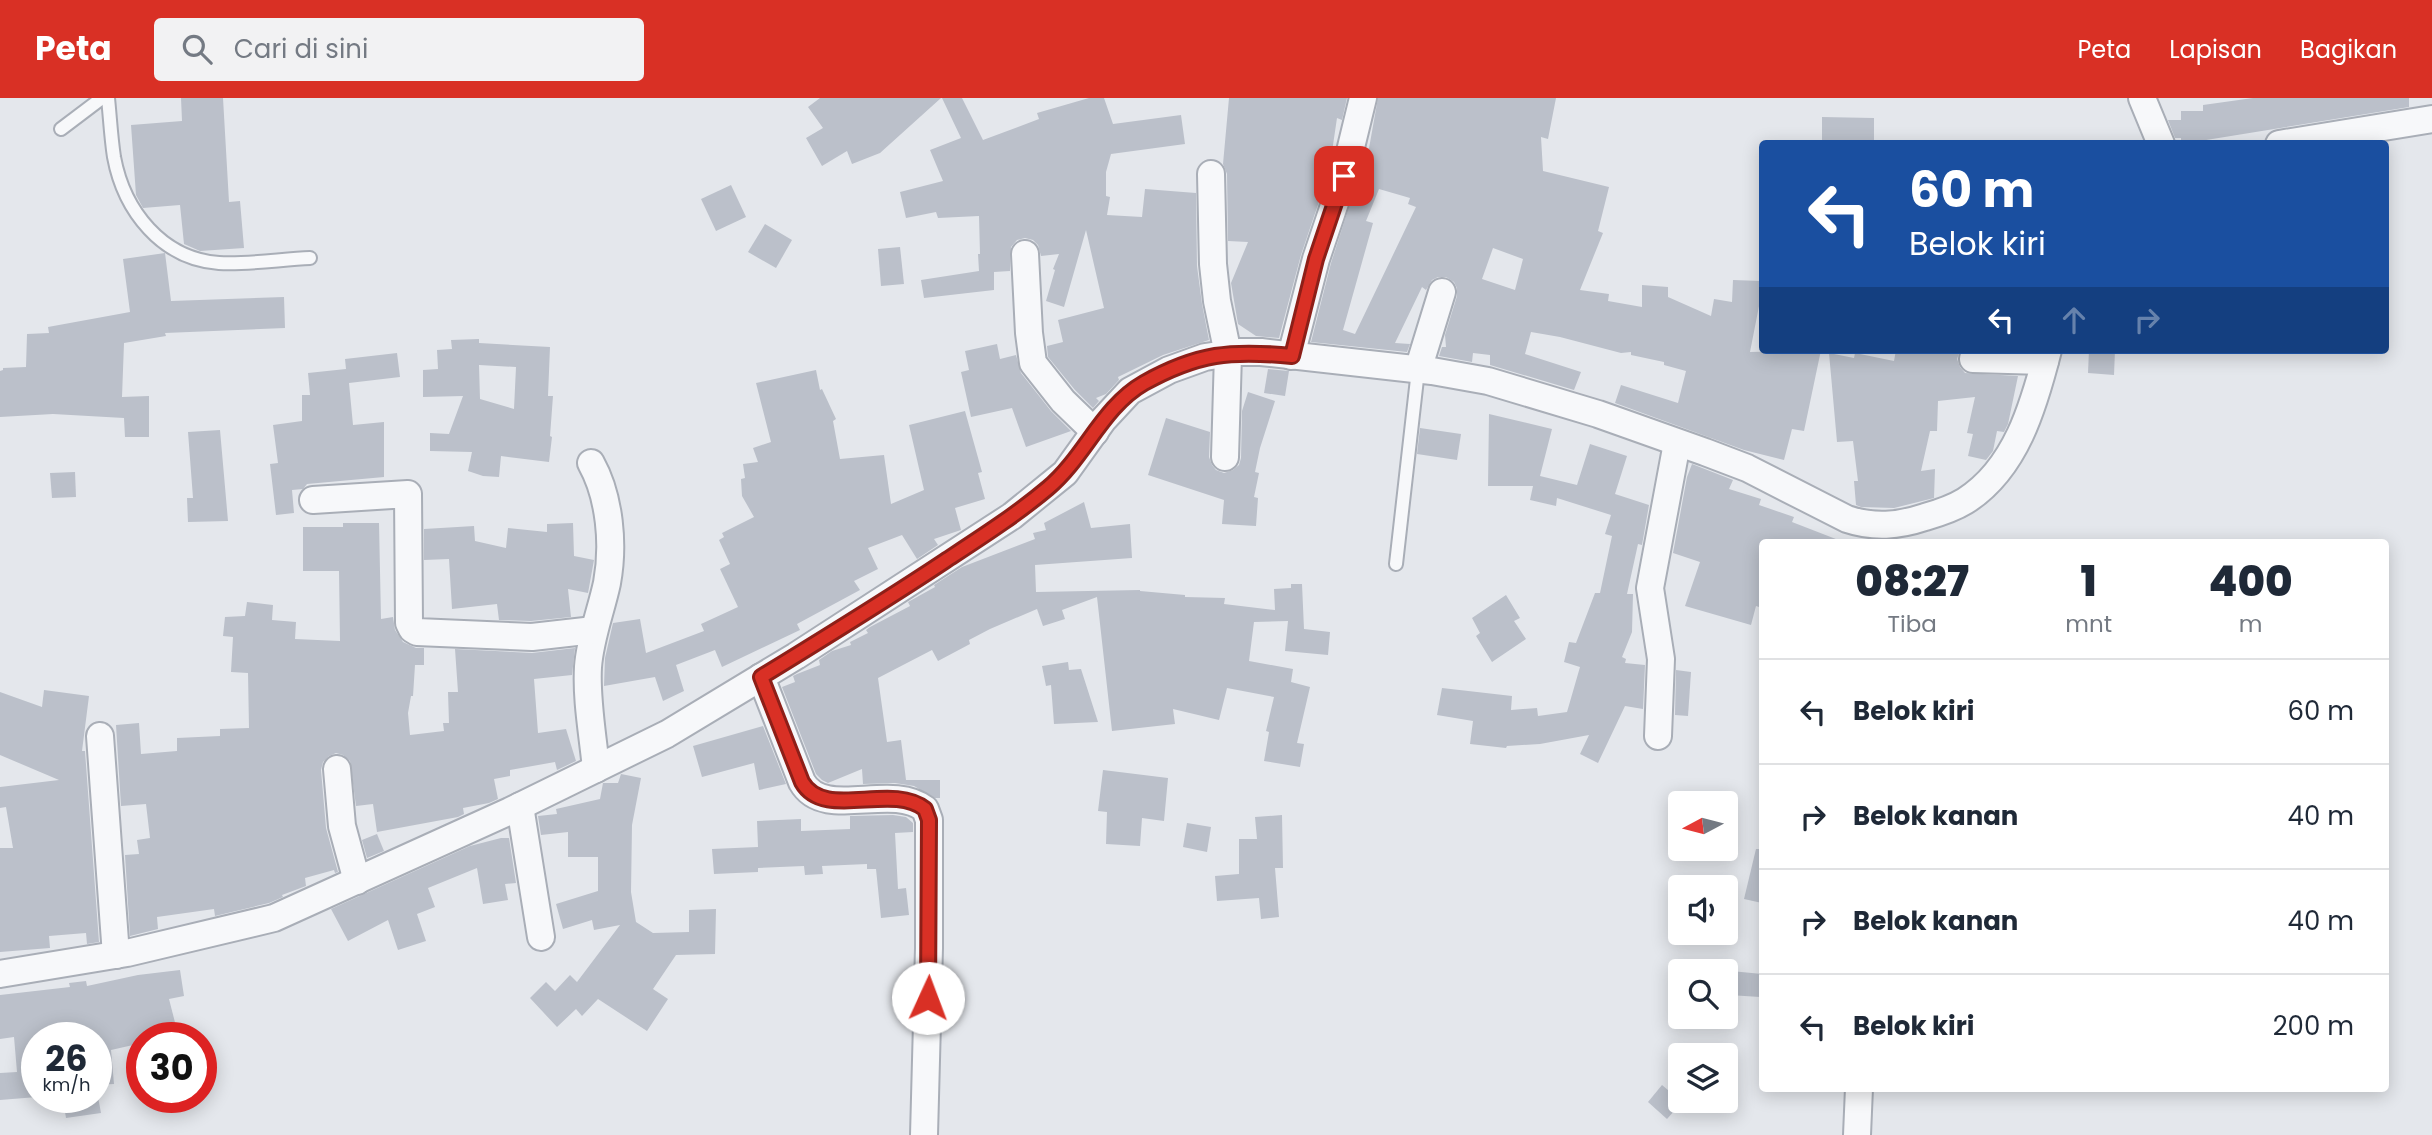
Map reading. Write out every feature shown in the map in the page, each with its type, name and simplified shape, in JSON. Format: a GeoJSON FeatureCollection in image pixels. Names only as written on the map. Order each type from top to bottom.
{"type":"FeatureCollection","features":[{"type":"Feature","properties":{"kind":"street"},"geometry":{"type":"LineString","coordinates":[[1292,356],[1316,259],[1344,176],[1363,98]]}},
{"type":"Feature","properties":{"kind":"street"},"geometry":{"type":"LineString","coordinates":[[2143,98],[2159,140]]}},
{"type":"Feature","properties":{"kind":"street"},"geometry":{"type":"LineString","coordinates":[[2303,140],[2432,118]]}},
{"type":"Feature","properties":{"kind":"street"},"geometry":{"type":"LineString","coordinates":[[1211,174],[1213,264],[1217,301],[1228,354],[1225,457]]}},
{"type":"Feature","properties":{"kind":"street"},"geometry":{"type":"LineString","coordinates":[[1025,254],[1033,363],[1063,401],[1095,432]]}},
{"type":"Feature","properties":{"kind":"street"},"geometry":{"type":"LineString","coordinates":[[1418,370],[1442,292]]}},
{"type":"Feature","properties":{"kind":"street"},"geometry":{"type":"LineString","coordinates":[[0,974],[116,955],[274,918],[520,806],[667,734],[929,572],[1012,516],[1065,473],[1122,399],[1142,384],[1182,365],[1239,352],[1458,374],[1498,383],[1598,414],[1747,468],[1830,512],[1860,524],[1920,531],[1965,501],[1989,482],[2000,469],[2020,434],[2047,355],[1973,359]]}},
{"type":"Feature","properties":{"kind":"street"},"geometry":{"type":"LineString","coordinates":[[1657,736],[1661,659],[1650,588],[1677,443]]}},
{"type":"Feature","properties":{"kind":"street"},"geometry":{"type":"LineString","coordinates":[[591,463],[602,490],[610,553],[588,668],[596,769]]}},
{"type":"Feature","properties":{"kind":"street"},"geometry":{"type":"LineString","coordinates":[[313,500],[408,494],[409,623],[417,632],[532,637],[594,631]]}},
{"type":"Feature","properties":{"kind":"street"},"geometry":{"type":"LineString","coordinates":[[761,677],[802,782],[810,793],[823,800],[911,800],[925,809],[929,820],[924,1135]]}},
{"type":"Feature","properties":{"kind":"street"},"geometry":{"type":"LineString","coordinates":[[100,736],[116,955]]}},
{"type":"Feature","properties":{"kind":"street"},"geometry":{"type":"LineString","coordinates":[[337,769],[342,826],[356,881]]}},
{"type":"Feature","properties":{"kind":"street"},"geometry":{"type":"LineString","coordinates":[[520,806],[541,937]]}},
{"type":"Feature","properties":{"kind":"street"},"geometry":{"type":"LineString","coordinates":[[1857,1135],[1859,1092]]}},
{"type":"Feature","properties":{"kind":"lane"},"geometry":{"type":"LineString","coordinates":[[61,130],[102,98]]}},
{"type":"Feature","properties":{"kind":"lane"},"geometry":{"type":"LineString","coordinates":[[108,98],[114,158],[125,190],[143,225],[166,244],[179,254],[219,263],[310,258]]}},
{"type":"Feature","properties":{"kind":"lane"},"geometry":{"type":"LineString","coordinates":[[1396,564],[1418,370]]}},
{"type":"Feature","properties":{"kind":"building"},"geometry":{"type":"Polygon","coordinates":[[[181,98],[223,98],[229,202],[240,201],[244,248],[200,251],[184,244],[180,205],[143,208],[136,195],[131,125],[182,121],[181,98]]]}},
{"type":"Feature","properties":{"kind":"building"},"geometry":{"type":"Polygon","coordinates":[[[820,98],[941,98],[880,153],[852,164],[847,151],[822,166],[806,138],[823,128],[808,107],[820,98]]]}},
{"type":"Feature","properties":{"kind":"building"},"geometry":{"type":"Polygon","coordinates":[[[942,98],[962,98],[983,140],[1039,119],[1037,113],[1089,98],[1104,98],[1113,124],[1181,115],[1185,144],[1111,154],[1106,172],[1106,196],[1110,197],[1107,215],[1142,217],[1145,189],[1196,193],[1197,266],[1209,340],[1163,355],[1118,377],[1119,380],[1106,394],[1096,398],[1099,401],[1093,408],[1048,357],[1047,346],[1063,342],[1058,320],[1104,308],[1086,230],[1064,307],[1046,301],[1059,254],[1041,256],[1038,245],[1025,238],[1017,240],[1011,247],[1010,271],[994,272],[994,290],[924,298],[921,280],[979,271],[979,216],[938,218],[936,212],[906,218],[900,192],[943,181],[930,150],[961,138],[942,98]]]}},
{"type":"Feature","properties":{"kind":"building"},"geometry":{"type":"Polygon","coordinates":[[[1229,98],[1347,98],[1342,120],[1337,118],[1329,172],[1301,255],[1279,338],[1256,336],[1238,324],[1231,283],[1248,242],[1228,241],[1227,174],[1223,164],[1229,98]]]}},
{"type":"Feature","properties":{"kind":"building"},"geometry":{"type":"Polygon","coordinates":[[[1378,98],[1556,98],[1548,139],[1541,137],[1543,171],[1609,187],[1598,231],[1603,233],[1580,290],[1609,294],[1608,301],[1642,307],[1642,285],[1668,287],[1668,297],[1711,316],[1714,299],[1732,302],[1733,280],[1759,281],[1759,306],[1750,352],[1820,354],[1804,431],[1792,429],[1784,460],[1744,450],[1615,403],[1621,385],[1678,403],[1686,371],[1664,365],[1664,362],[1631,355],[1631,352],[1621,353],[1560,337],[1531,332],[1525,354],[1581,372],[1574,390],[1490,365],[1490,355],[1473,353],[1472,362],[1439,356],[1442,347],[1446,347],[1445,335],[1457,296],[1454,282],[1446,277],[1432,280],[1426,290],[1422,287],[1395,343],[1410,344],[1407,352],[1311,342],[1331,263],[1363,164],[1366,165],[1378,98]],[[1379,189],[1366,221],[1373,223],[1343,330],[1355,334],[1416,207],[1408,204],[1410,198],[1379,189]],[[1493,248],[1482,279],[1515,290],[1523,259],[1493,248]]]}},
{"type":"Feature","properties":{"kind":"building"},"geometry":{"type":"Polygon","coordinates":[[[2253,98],[2409,98],[2409,107],[2206,140],[2175,138],[2168,120],[2181,120],[2181,111],[2203,111],[2203,105],[2253,98]]]}},
{"type":"Feature","properties":{"kind":"building"},"geometry":{"type":"Polygon","coordinates":[[[1822,117],[1874,118],[1874,140],[1822,140],[1822,117]]]}},
{"type":"Feature","properties":{"kind":"building"},"geometry":{"type":"Polygon","coordinates":[[[731,185],[746,217],[716,231],[701,199],[731,185]]]}},
{"type":"Feature","properties":{"kind":"building"},"geometry":{"type":"Polygon","coordinates":[[[765,224],[792,240],[776,268],[748,252],[765,224]]]}},
{"type":"Feature","properties":{"kind":"building"},"geometry":{"type":"Polygon","coordinates":[[[900,247],[904,284],[881,286],[878,249],[900,247]]]}},
{"type":"Feature","properties":{"kind":"building"},"geometry":{"type":"Polygon","coordinates":[[[165,253],[171,301],[284,297],[285,328],[165,333],[166,336],[124,343],[122,397],[149,396],[149,437],[125,437],[124,418],[53,414],[0,417],[0,371],[3,368],[26,367],[27,334],[49,333],[48,327],[130,312],[123,259],[165,253]]]}},
{"type":"Feature","properties":{"kind":"building"},"geometry":{"type":"Polygon","coordinates":[[[479,339],[479,343],[550,347],[548,396],[553,396],[549,462],[501,456],[499,477],[483,476],[468,471],[472,452],[430,451],[430,433],[449,434],[463,396],[423,397],[423,370],[438,369],[437,350],[452,349],[451,340],[479,339]],[[479,365],[480,399],[514,409],[516,367],[479,365]]]}},
{"type":"Feature","properties":{"kind":"building"},"geometry":{"type":"Polygon","coordinates":[[[997,344],[1000,359],[1016,355],[1021,373],[1071,431],[1026,447],[1012,408],[971,417],[961,372],[969,370],[965,351],[997,344]]]}},
{"type":"Feature","properties":{"kind":"building"},"geometry":{"type":"Polygon","coordinates":[[[397,353],[400,377],[349,383],[353,425],[384,422],[384,477],[307,484],[303,489],[292,490],[294,513],[276,515],[270,464],[278,463],[273,425],[302,421],[302,395],[310,395],[308,373],[346,369],[345,359],[397,353]]]}},
{"type":"Feature","properties":{"kind":"building"},"geometry":{"type":"Polygon","coordinates":[[[1829,354],[1854,358],[1855,354],[1860,354],[1894,361],[1895,354],[1959,354],[1957,359],[1965,373],[2018,376],[2008,424],[2004,432],[1997,431],[1993,451],[1986,460],[1968,456],[1973,434],[1967,433],[1975,397],[1938,401],[1937,431],[1930,431],[1921,471],[1935,469],[1934,498],[1894,508],[1861,507],[1856,505],[1854,481],[1858,481],[1853,441],[1837,442],[1829,354]]]}},
{"type":"Feature","properties":{"kind":"building"},"geometry":{"type":"Polygon","coordinates":[[[2089,354],[2115,354],[2114,375],[2088,373],[2089,354]]]}},
{"type":"Feature","properties":{"kind":"building"},"geometry":{"type":"Polygon","coordinates":[[[1268,369],[1289,371],[1285,396],[1264,393],[1268,369]]]}},
{"type":"Feature","properties":{"kind":"building"},"geometry":{"type":"Polygon","coordinates":[[[816,370],[820,390],[822,389],[836,419],[833,421],[840,459],[884,455],[891,504],[924,490],[909,425],[965,411],[982,472],[978,473],[985,499],[955,508],[961,530],[934,539],[938,545],[917,559],[902,535],[868,548],[878,569],[854,581],[860,590],[797,624],[800,630],[722,667],[715,650],[676,665],[684,691],[663,701],[655,677],[604,686],[605,658],[613,623],[640,619],[646,653],[704,631],[701,624],[738,607],[720,569],[730,564],[719,540],[724,537],[722,533],[754,517],[742,496],[741,479],[745,478],[743,464],[758,462],[753,448],[771,442],[756,383],[816,370]]]}},
{"type":"Feature","properties":{"kind":"building"},"geometry":{"type":"Polygon","coordinates":[[[1248,392],[1275,401],[1255,472],[1259,473],[1254,497],[1258,498],[1256,526],[1222,524],[1224,500],[1148,475],[1166,418],[1210,432],[1209,457],[1212,465],[1224,473],[1233,470],[1239,465],[1241,458],[1242,411],[1248,392]]]}},
{"type":"Feature","properties":{"kind":"building"},"geometry":{"type":"Polygon","coordinates":[[[1489,414],[1552,429],[1540,476],[1577,485],[1590,444],[1627,456],[1615,494],[1649,505],[1642,545],[1638,544],[1627,594],[1633,594],[1632,632],[1622,657],[1626,659],[1625,663],[1645,665],[1643,709],[1625,706],[1598,763],[1580,754],[1589,735],[1506,748],[1470,744],[1473,721],[1437,715],[1442,688],[1512,696],[1511,710],[1537,708],[1538,716],[1567,712],[1580,667],[1564,662],[1569,642],[1576,643],[1595,593],[1600,593],[1612,536],[1605,534],[1611,515],[1557,498],[1556,506],[1530,500],[1533,486],[1488,486],[1489,414]]]}},
{"type":"Feature","properties":{"kind":"building"},"geometry":{"type":"Polygon","coordinates":[[[1420,428],[1461,434],[1457,460],[1417,454],[1420,428]]]}},
{"type":"Feature","properties":{"kind":"building"},"geometry":{"type":"Polygon","coordinates":[[[220,430],[228,521],[188,522],[187,498],[193,498],[188,432],[220,430]]]}},
{"type":"Feature","properties":{"kind":"building"},"geometry":{"type":"Polygon","coordinates":[[[1692,464],[1733,480],[1729,489],[1761,499],[1759,505],[1794,517],[1792,522],[1836,539],[1759,539],[1759,607],[1756,606],[1751,625],[1685,606],[1700,562],[1673,553],[1687,477],[1692,464]]]}},
{"type":"Feature","properties":{"kind":"building"},"geometry":{"type":"Polygon","coordinates":[[[75,472],[76,497],[52,498],[50,473],[75,472]]]}},
{"type":"Feature","properties":{"kind":"building"},"geometry":{"type":"Polygon","coordinates":[[[1084,502],[1091,528],[1130,524],[1132,558],[1035,565],[1036,592],[1140,590],[1185,597],[1225,598],[1224,604],[1275,610],[1274,589],[1302,584],[1304,629],[1330,632],[1328,655],[1285,651],[1288,621],[1254,622],[1249,661],[1293,669],[1291,682],[1310,687],[1297,743],[1304,744],[1300,767],[1264,761],[1269,732],[1266,731],[1274,697],[1269,696],[1227,688],[1219,720],[1173,709],[1175,724],[1112,731],[1097,597],[1062,610],[1065,619],[1043,626],[1037,609],[969,640],[970,644],[938,661],[932,650],[878,678],[887,742],[901,740],[906,780],[940,780],[940,798],[914,786],[895,783],[863,784],[862,769],[828,783],[822,780],[816,774],[782,687],[795,682],[793,676],[820,665],[819,660],[832,651],[851,645],[850,642],[868,633],[866,630],[870,627],[910,606],[908,602],[962,567],[1035,539],[1033,533],[1046,530],[1044,523],[1084,502]]]}},
{"type":"Feature","properties":{"kind":"building"},"geometry":{"type":"Polygon","coordinates":[[[343,523],[379,523],[381,619],[393,617],[395,630],[403,642],[416,648],[424,648],[424,665],[415,665],[413,696],[408,713],[410,735],[444,731],[443,723],[449,723],[448,692],[458,692],[455,649],[532,653],[575,648],[572,675],[534,679],[538,733],[566,729],[576,761],[557,770],[555,762],[510,770],[510,776],[494,779],[498,799],[463,808],[464,814],[458,817],[377,832],[373,804],[356,806],[350,761],[336,753],[323,762],[321,770],[326,828],[338,872],[335,873],[334,870],[305,878],[306,886],[269,903],[215,916],[214,909],[157,917],[158,929],[130,936],[125,855],[139,854],[137,840],[150,838],[146,804],[121,806],[116,725],[139,723],[141,754],[177,751],[177,738],[220,736],[220,729],[249,728],[248,673],[231,672],[233,637],[223,636],[225,617],[245,616],[247,602],[273,605],[272,620],[296,622],[295,639],[340,641],[339,571],[303,571],[303,527],[343,527],[343,523]]]}},
{"type":"Feature","properties":{"kind":"building"},"geometry":{"type":"Polygon","coordinates":[[[573,523],[574,556],[594,560],[588,593],[568,589],[571,617],[531,621],[499,620],[497,604],[452,609],[449,559],[424,560],[424,529],[474,526],[475,541],[506,548],[508,528],[547,532],[547,524],[573,523]]]}},
{"type":"Feature","properties":{"kind":"building"},"geometry":{"type":"Polygon","coordinates":[[[1506,595],[1520,618],[1514,621],[1526,639],[1492,662],[1476,636],[1480,633],[1472,618],[1506,595]]]}},
{"type":"Feature","properties":{"kind":"building"},"geometry":{"type":"Polygon","coordinates":[[[1068,662],[1069,670],[1081,669],[1098,722],[1054,724],[1051,685],[1046,686],[1042,666],[1068,662]]]}},
{"type":"Feature","properties":{"kind":"building"},"geometry":{"type":"Polygon","coordinates":[[[1676,670],[1691,672],[1688,716],[1675,715],[1676,670]]]}},
{"type":"Feature","properties":{"kind":"building"},"geometry":{"type":"Polygon","coordinates":[[[44,690],[89,696],[82,751],[85,751],[99,942],[87,944],[86,933],[49,936],[50,948],[0,952],[0,848],[13,848],[6,807],[0,808],[0,787],[59,780],[0,755],[0,692],[42,707],[44,690]]]}},
{"type":"Feature","properties":{"kind":"building"},"geometry":{"type":"Polygon","coordinates":[[[763,726],[786,784],[759,790],[754,763],[702,777],[693,746],[763,726]]]}},
{"type":"Feature","properties":{"kind":"building"},"geometry":{"type":"Polygon","coordinates":[[[1103,770],[1168,778],[1164,821],[1142,818],[1140,846],[1106,844],[1107,812],[1098,811],[1103,770]]]}},
{"type":"Feature","properties":{"kind":"building"},"geometry":{"type":"Polygon","coordinates":[[[621,774],[641,778],[632,825],[631,892],[636,922],[653,933],[689,932],[689,910],[716,909],[715,954],[676,955],[653,989],[668,999],[647,1031],[598,999],[582,1016],[576,1009],[557,1027],[530,998],[546,982],[555,991],[570,975],[577,982],[620,925],[594,930],[592,920],[563,929],[556,904],[598,891],[598,857],[568,857],[568,832],[541,835],[538,816],[557,814],[556,809],[600,799],[603,783],[618,783],[621,774]]]}},
{"type":"Feature","properties":{"kind":"building"},"geometry":{"type":"Polygon","coordinates":[[[1282,815],[1283,868],[1275,868],[1279,917],[1261,919],[1259,898],[1217,901],[1215,876],[1239,874],[1239,839],[1257,839],[1255,817],[1282,815]]]}},
{"type":"Feature","properties":{"kind":"building"},"geometry":{"type":"Polygon","coordinates":[[[850,816],[906,817],[913,823],[913,832],[895,833],[898,889],[906,888],[909,915],[881,918],[876,869],[867,869],[867,864],[822,866],[823,874],[805,875],[804,866],[714,874],[712,849],[758,847],[757,821],[801,819],[801,831],[850,829],[850,816]]]}},
{"type":"Feature","properties":{"kind":"building"},"geometry":{"type":"Polygon","coordinates":[[[1187,823],[1211,827],[1207,852],[1183,847],[1187,823]]]}},
{"type":"Feature","properties":{"kind":"building"},"geometry":{"type":"Polygon","coordinates":[[[377,834],[384,851],[367,858],[362,840],[377,834]]]}},
{"type":"Feature","properties":{"kind":"building"},"geometry":{"type":"Polygon","coordinates":[[[509,838],[516,883],[505,884],[508,900],[483,904],[477,868],[428,888],[435,907],[417,914],[426,941],[398,950],[388,920],[348,941],[331,909],[470,846],[509,838]]]}},
{"type":"Feature","properties":{"kind":"building"},"geometry":{"type":"Polygon","coordinates":[[[1756,849],[1759,849],[1759,902],[1744,899],[1756,849]]]}},
{"type":"Feature","properties":{"kind":"building"},"geometry":{"type":"Polygon","coordinates":[[[180,970],[184,996],[169,999],[175,1022],[126,1022],[126,1047],[112,1050],[112,1022],[21,1022],[21,1098],[0,1100],[0,1073],[17,1072],[14,1037],[0,1039],[0,995],[70,987],[69,983],[86,981],[87,986],[138,975],[180,970]]]}},
{"type":"Feature","properties":{"kind":"building"},"geometry":{"type":"Polygon","coordinates":[[[1738,972],[1759,974],[1759,997],[1738,996],[1738,972]]]}},
{"type":"Feature","properties":{"kind":"building"},"geometry":{"type":"Polygon","coordinates":[[[1662,1085],[1668,1090],[1668,1113],[1672,1113],[1667,1119],[1648,1102],[1662,1085]]]}},
{"type":"Feature","properties":{"kind":"building"},"geometry":{"type":"Polygon","coordinates":[[[65,1113],[101,1113],[66,1118],[65,1113]]]}},
{"type":"Feature","properties":{"kind":"route"},"geometry":{"type":"LineString","coordinates":[[928,998],[929,820],[925,809],[911,800],[823,800],[810,793],[802,782],[761,677],[929,572],[1012,516],[1065,473],[1103,420],[1130,391],[1169,370],[1223,354],[1261,352],[1292,356],[1316,259],[1344,176]]}}]}
